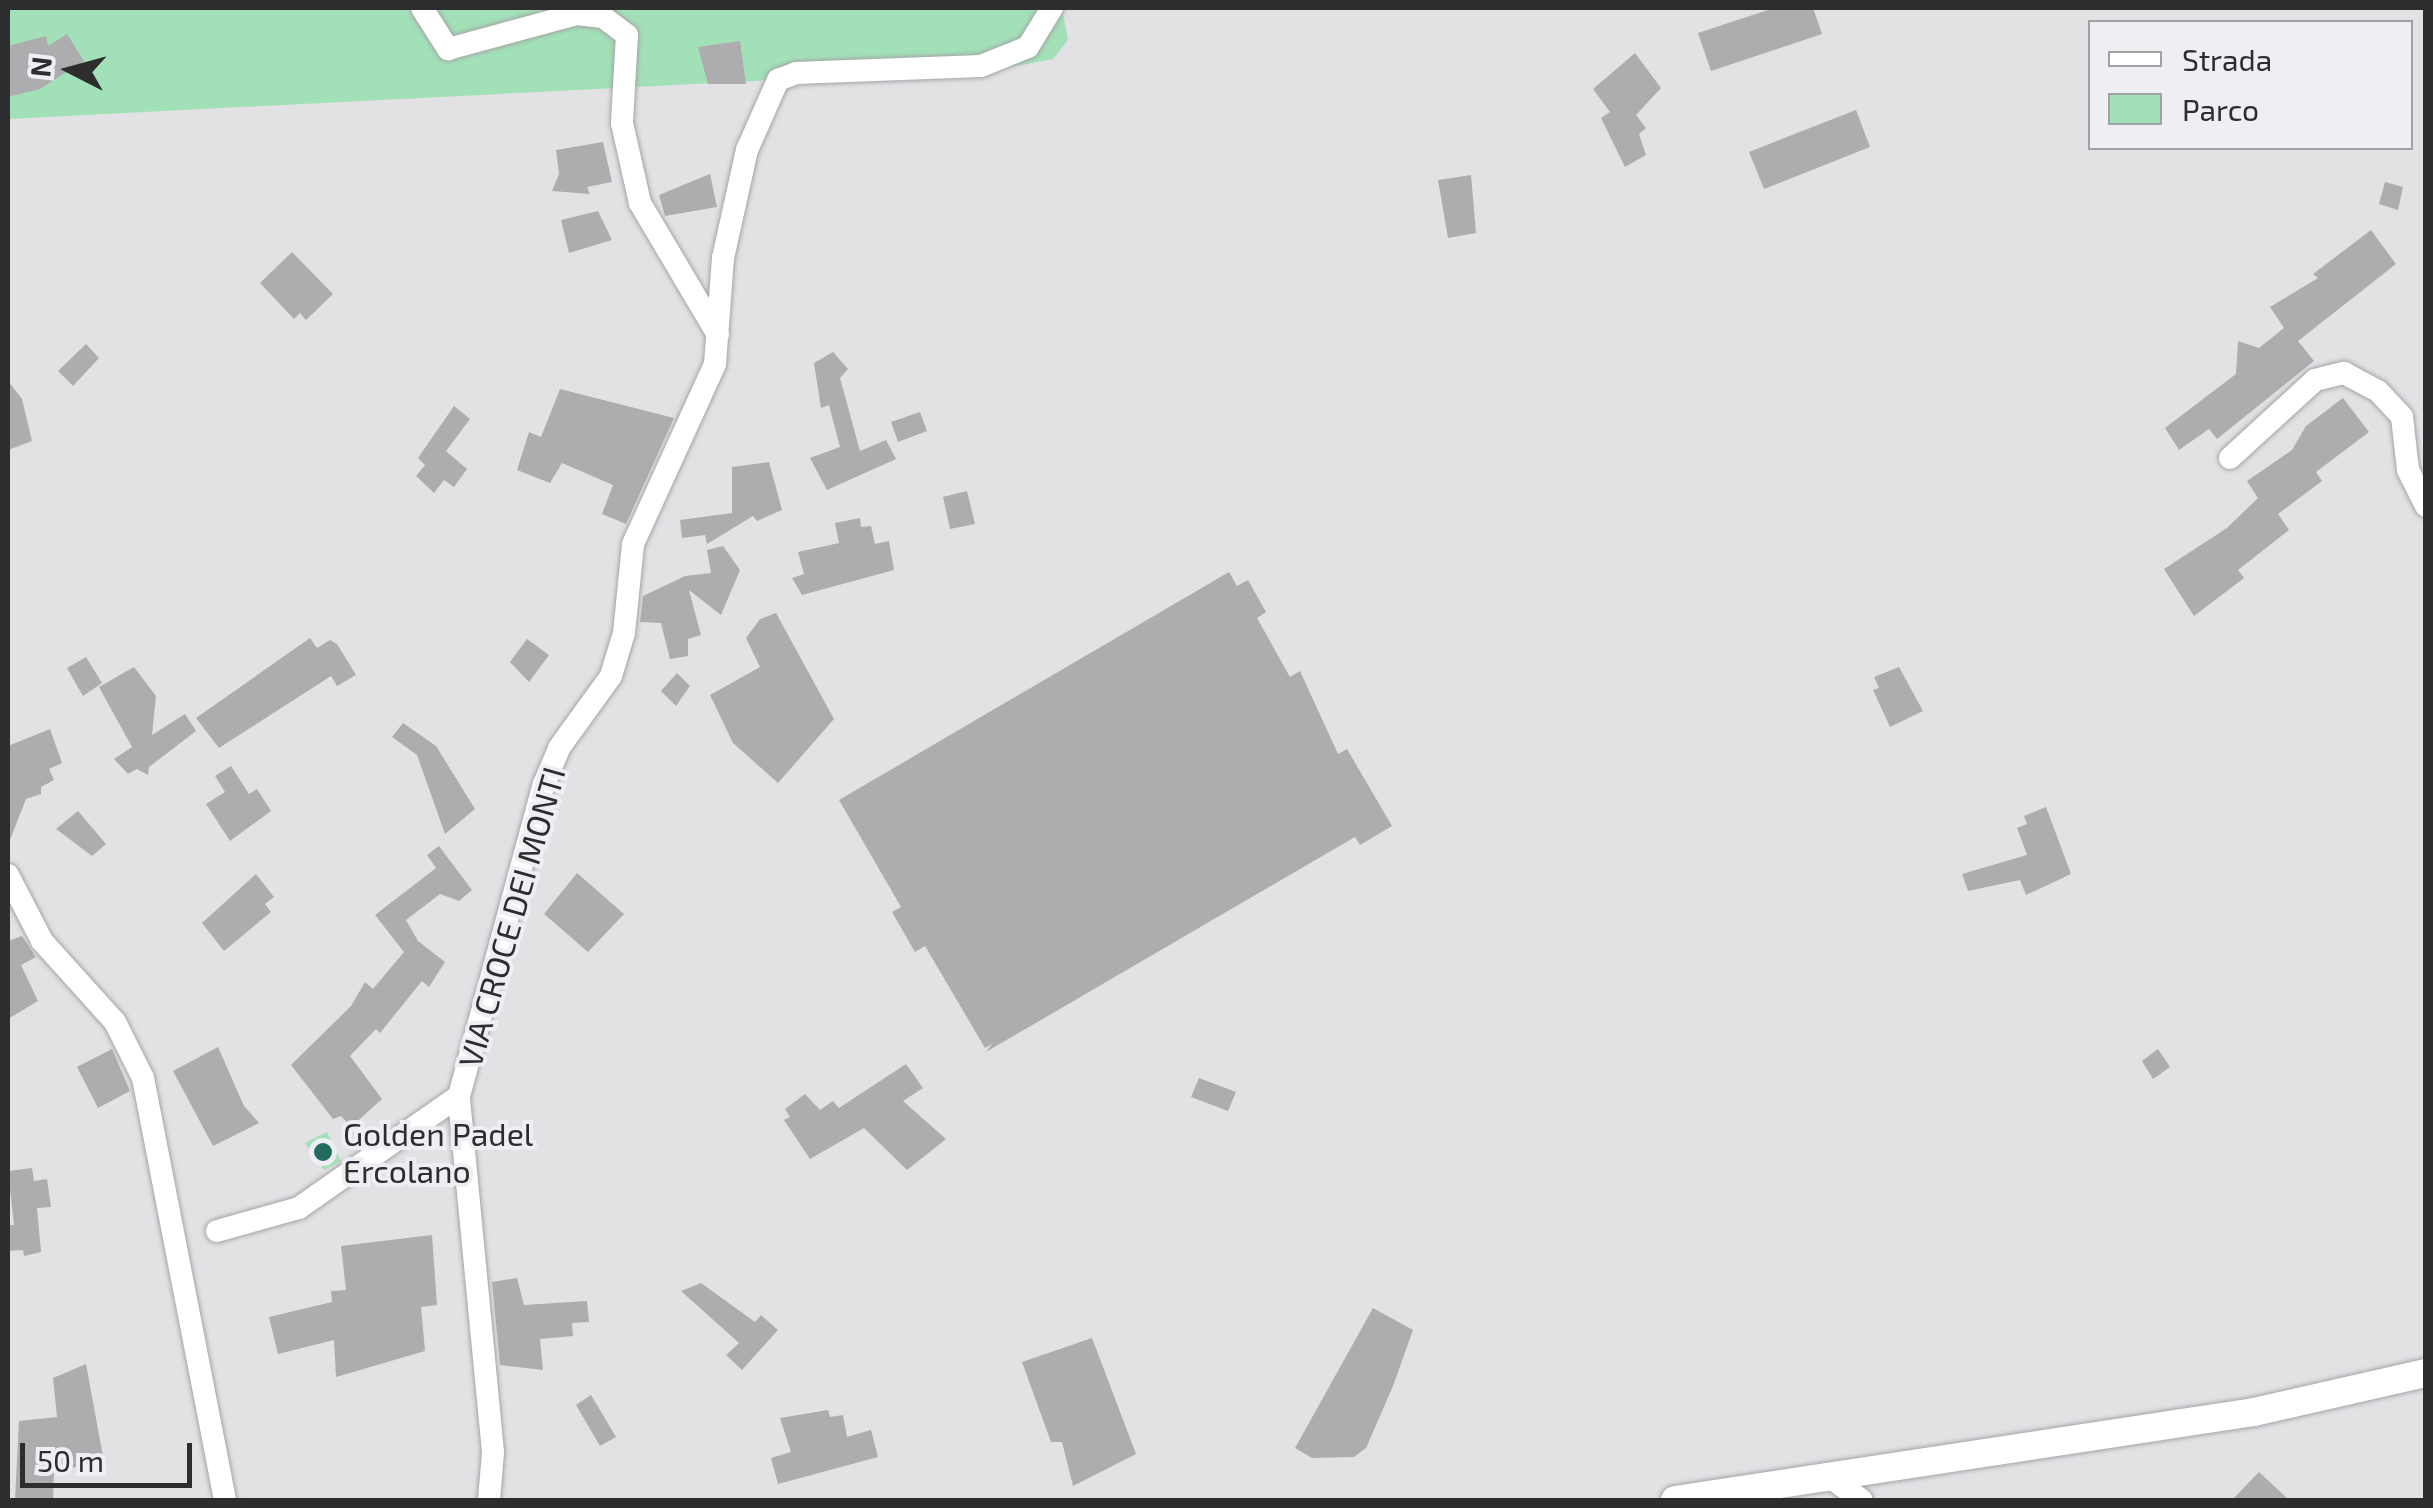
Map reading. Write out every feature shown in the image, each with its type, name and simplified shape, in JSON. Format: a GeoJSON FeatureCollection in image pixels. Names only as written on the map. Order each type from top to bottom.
{"type":"FeatureCollection","features":[{"type":"Feature","properties":{"kind":"main road"},"geometry":{"type":"LineString","coordinates":[[1675,1500],[1834,1480],[2254,1412],[2426,1373]]}},
{"type":"Feature","properties":{"kind":"street"},"geometry":{"type":"LineString","coordinates":[[422,8],[448,49],[577,14],[603,17],[628,34],[622,123],[640,203],[718,335]]}},
{"type":"Feature","properties":{"kind":"street","name":"VIA CROCE DEI MONTI"},"geometry":{"type":"LineString","coordinates":[[488,1500],[493,1452],[459,1096],[544,784],[559,748],[611,676],[624,633],[633,544],[696,416],[718,335],[734,200],[778,80],[796,73],[981,66],[1028,47],[1052,8]]}},
{"type":"Feature","properties":{"kind":"street"},"geometry":{"type":"LineString","coordinates":[[2230,458],[2315,380],[2344,374],[2378,391],[2402,416],[2408,470],[2426,506]]}},
{"type":"Feature","properties":{"kind":"street"},"geometry":{"type":"LineString","coordinates":[[8,875],[42,941],[115,1022],[143,1078],[225,1500]]}},
{"type":"Feature","properties":{"kind":"street"},"geometry":{"type":"LineString","coordinates":[[217,1232],[299,1208],[459,1096]]}},
{"type":"Feature","properties":{"kind":"street"},"geometry":{"type":"LineString","coordinates":[[1834,1480],[1862,1500]]}},
{"type":"Feature","properties":{"kind":"green space"},"geometry":{"type":"Polygon","coordinates":[[[8,8],[1062,8],[1068,40],[1053,59],[957,77],[774,80],[8,119],[8,8]]]}},
{"type":"Feature","properties":{"kind":"green space","name":"Golden Padel Ercolano"},"geometry":{"type":"Polygon","coordinates":[[[327,1132],[341,1161],[324,1170],[305,1143],[327,1132]]]}},
{"type":"Feature","properties":{"kind":"building"},"geometry":{"type":"Polygon","coordinates":[[[1774,8],[1813,8],[1822,34],[1711,71],[1698,33],[1774,8]]]}},
{"type":"Feature","properties":{"kind":"building"},"geometry":{"type":"Polygon","coordinates":[[[67,34],[84,61],[40,89],[8,97],[8,46],[46,36],[48,46],[67,34]]]}},
{"type":"Feature","properties":{"kind":"building"},"geometry":{"type":"Polygon","coordinates":[[[740,41],[746,84],[708,84],[698,47],[740,41]]]}},
{"type":"Feature","properties":{"kind":"building"},"geometry":{"type":"Polygon","coordinates":[[[1635,53],[1661,88],[1636,115],[1646,128],[1639,134],[1646,155],[1625,167],[1601,118],[1610,112],[1593,89],[1635,53]]]}},
{"type":"Feature","properties":{"kind":"building"},"geometry":{"type":"Polygon","coordinates":[[[1856,110],[1870,147],[1764,189],[1749,152],[1856,110]]]}},
{"type":"Feature","properties":{"kind":"building"},"geometry":{"type":"Polygon","coordinates":[[[603,142],[612,182],[587,187],[590,194],[552,191],[559,174],[556,150],[603,142]]]}},
{"type":"Feature","properties":{"kind":"building"},"geometry":{"type":"Polygon","coordinates":[[[710,174],[717,207],[665,216],[659,195],[710,174]]]}},
{"type":"Feature","properties":{"kind":"building"},"geometry":{"type":"Polygon","coordinates":[[[1471,175],[1476,233],[1448,238],[1438,180],[1471,175]]]}},
{"type":"Feature","properties":{"kind":"building"},"geometry":{"type":"Polygon","coordinates":[[[2385,182],[2403,187],[2398,210],[2379,204],[2385,182]]]}},
{"type":"Feature","properties":{"kind":"building"},"geometry":{"type":"Polygon","coordinates":[[[598,211],[612,240],[569,253],[561,220],[598,211]]]}},
{"type":"Feature","properties":{"kind":"building"},"geometry":{"type":"Polygon","coordinates":[[[2371,230],[2396,264],[2298,341],[2314,361],[2217,439],[2209,429],[2179,450],[2165,428],[2236,374],[2238,341],[2259,348],[2284,328],[2270,307],[2318,278],[2313,274],[2371,230]]]}},
{"type":"Feature","properties":{"kind":"building"},"geometry":{"type":"Polygon","coordinates":[[[292,252],[333,294],[306,320],[300,313],[294,319],[260,283],[292,252]]]}},
{"type":"Feature","properties":{"kind":"building"},"geometry":{"type":"Polygon","coordinates":[[[86,344],[99,358],[73,386],[58,371],[86,344]]]}},
{"type":"Feature","properties":{"kind":"building"},"geometry":{"type":"Polygon","coordinates":[[[833,352],[848,369],[840,378],[860,451],[886,440],[896,459],[827,490],[810,458],[840,447],[829,405],[821,408],[814,363],[833,352]]]}},
{"type":"Feature","properties":{"kind":"building"},"geometry":{"type":"Polygon","coordinates":[[[8,381],[22,399],[32,441],[8,450],[8,381]]]}},
{"type":"Feature","properties":{"kind":"building"},"geometry":{"type":"Polygon","coordinates":[[[560,389],[674,418],[626,524],[602,514],[613,485],[562,463],[550,483],[517,470],[529,432],[541,437],[560,389]]]}},
{"type":"Feature","properties":{"kind":"building"},"geometry":{"type":"Polygon","coordinates":[[[2343,398],[2369,432],[2316,472],[2322,481],[2278,514],[2289,530],[2238,570],[2244,578],[2194,616],[2164,569],[2227,528],[2258,498],[2247,481],[2292,450],[2306,426],[2343,398]]]}},
{"type":"Feature","properties":{"kind":"building"},"geometry":{"type":"Polygon","coordinates":[[[454,406],[470,419],[446,451],[467,469],[454,487],[444,480],[434,493],[416,476],[425,465],[418,458],[454,406]]]}},
{"type":"Feature","properties":{"kind":"building"},"geometry":{"type":"Polygon","coordinates":[[[920,412],[927,431],[898,442],[891,422],[920,412]]]}},
{"type":"Feature","properties":{"kind":"building"},"geometry":{"type":"Polygon","coordinates":[[[769,462],[782,510],[757,521],[753,516],[707,544],[705,535],[682,538],[680,520],[732,513],[732,467],[769,462]]]}},
{"type":"Feature","properties":{"kind":"building"},"geometry":{"type":"Polygon","coordinates":[[[967,491],[975,524],[950,529],[943,497],[967,491]]]}},
{"type":"Feature","properties":{"kind":"building"},"geometry":{"type":"Polygon","coordinates":[[[860,518],[861,527],[871,526],[875,544],[889,541],[894,570],[802,595],[792,578],[804,574],[798,552],[839,543],[835,523],[860,518]]]}},
{"type":"Feature","properties":{"kind":"building"},"geometry":{"type":"Polygon","coordinates":[[[723,546],[740,570],[721,615],[689,590],[701,635],[688,639],[688,656],[670,659],[661,623],[640,622],[643,596],[685,576],[711,573],[707,550],[723,546]]]}},
{"type":"Feature","properties":{"kind":"building"},"geometry":{"type":"Polygon","coordinates":[[[1229,572],[1237,586],[1248,580],[1266,612],[1257,618],[1290,677],[1300,671],[1338,754],[1347,749],[1392,826],[1360,845],[1355,837],[986,1052],[992,1044],[985,1048],[925,946],[915,952],[892,912],[901,907],[839,800],[1229,572]]]}},
{"type":"Feature","properties":{"kind":"building"},"geometry":{"type":"Polygon","coordinates":[[[776,613],[834,719],[778,783],[733,743],[710,695],[760,667],[746,638],[760,619],[776,613]]]}},
{"type":"Feature","properties":{"kind":"building"},"geometry":{"type":"Polygon","coordinates":[[[310,638],[317,648],[330,640],[337,644],[356,675],[337,686],[331,676],[219,748],[196,718],[310,638]]]}},
{"type":"Feature","properties":{"kind":"building"},"geometry":{"type":"Polygon","coordinates":[[[527,639],[549,655],[529,682],[510,662],[527,639]]]}},
{"type":"Feature","properties":{"kind":"building"},"geometry":{"type":"Polygon","coordinates":[[[86,657],[102,683],[83,696],[67,668],[86,657]]]}},
{"type":"Feature","properties":{"kind":"building"},"geometry":{"type":"Polygon","coordinates":[[[134,667],[156,696],[152,735],[185,714],[196,731],[149,767],[148,775],[137,769],[128,774],[114,759],[132,747],[99,687],[134,667]]]}},
{"type":"Feature","properties":{"kind":"building"},"geometry":{"type":"Polygon","coordinates":[[[1899,667],[1923,711],[1890,727],[1873,690],[1879,688],[1874,677],[1899,667]]]}},
{"type":"Feature","properties":{"kind":"building"},"geometry":{"type":"Polygon","coordinates":[[[677,673],[690,686],[676,706],[661,691],[677,673]]]}},
{"type":"Feature","properties":{"kind":"building"},"geometry":{"type":"Polygon","coordinates":[[[403,723],[436,746],[475,809],[445,834],[417,755],[392,737],[403,723]]]}},
{"type":"Feature","properties":{"kind":"building"},"geometry":{"type":"Polygon","coordinates":[[[50,729],[62,763],[49,769],[54,780],[41,787],[41,794],[26,799],[8,845],[8,746],[50,729]]]}},
{"type":"Feature","properties":{"kind":"building"},"geometry":{"type":"Polygon","coordinates":[[[231,766],[249,794],[257,789],[271,811],[230,841],[206,804],[225,792],[215,776],[231,766]]]}},
{"type":"Feature","properties":{"kind":"building"},"geometry":{"type":"Polygon","coordinates":[[[2046,807],[2071,874],[2026,895],[2020,880],[1968,891],[1962,874],[2027,855],[2017,828],[2027,824],[2024,816],[2046,807]]]}},
{"type":"Feature","properties":{"kind":"building"},"geometry":{"type":"Polygon","coordinates":[[[78,811],[106,844],[92,856],[56,829],[78,811]]]}},
{"type":"Feature","properties":{"kind":"building"},"geometry":{"type":"Polygon","coordinates":[[[439,846],[472,890],[459,901],[440,894],[406,920],[418,941],[445,962],[429,987],[422,981],[380,1033],[376,1029],[350,1056],[382,1099],[351,1127],[341,1116],[333,1119],[291,1065],[351,1006],[365,982],[373,989],[404,952],[375,915],[436,868],[427,855],[439,846]]]}},
{"type":"Feature","properties":{"kind":"building"},"geometry":{"type":"Polygon","coordinates":[[[577,873],[624,914],[588,952],[544,914],[577,873]]]}},
{"type":"Feature","properties":{"kind":"building"},"geometry":{"type":"Polygon","coordinates":[[[256,874],[274,897],[265,904],[271,912],[224,951],[202,923],[256,874]]]}},
{"type":"Feature","properties":{"kind":"building"},"geometry":{"type":"Polygon","coordinates":[[[22,936],[36,957],[21,965],[38,1001],[8,1019],[8,941],[22,936]]]}},
{"type":"Feature","properties":{"kind":"building"},"geometry":{"type":"Polygon","coordinates":[[[218,1047],[244,1106],[259,1123],[213,1146],[173,1071],[218,1047]]]}},
{"type":"Feature","properties":{"kind":"building"},"geometry":{"type":"Polygon","coordinates":[[[112,1049],[130,1091],[98,1108],[77,1067],[112,1049]]]}},
{"type":"Feature","properties":{"kind":"building"},"geometry":{"type":"Polygon","coordinates":[[[2158,1049],[2170,1067],[2153,1079],[2142,1061],[2158,1049]]]}},
{"type":"Feature","properties":{"kind":"building"},"geometry":{"type":"Polygon","coordinates":[[[906,1064],[923,1088],[903,1101],[946,1139],[907,1170],[864,1128],[810,1159],[784,1120],[790,1117],[785,1109],[805,1094],[820,1110],[833,1101],[839,1108],[906,1064]]]}},
{"type":"Feature","properties":{"kind":"building"},"geometry":{"type":"Polygon","coordinates":[[[1199,1078],[1236,1092],[1228,1111],[1191,1097],[1199,1078]]]}},
{"type":"Feature","properties":{"kind":"building"},"geometry":{"type":"Polygon","coordinates":[[[32,1168],[34,1181],[47,1179],[51,1207],[37,1208],[41,1252],[24,1256],[23,1250],[8,1251],[8,1225],[14,1225],[8,1171],[32,1168]]]}},
{"type":"Feature","properties":{"kind":"building"},"geometry":{"type":"Polygon","coordinates":[[[432,1235],[437,1305],[421,1307],[425,1351],[336,1377],[334,1340],[278,1354],[269,1317],[332,1302],[331,1291],[346,1290],[341,1246],[432,1235]]]}},
{"type":"Feature","properties":{"kind":"building"},"geometry":{"type":"Polygon","coordinates":[[[517,1278],[524,1305],[587,1301],[589,1322],[572,1323],[573,1336],[540,1339],[543,1370],[500,1365],[492,1282],[517,1278]]]}},
{"type":"Feature","properties":{"kind":"building"},"geometry":{"type":"Polygon","coordinates":[[[701,1283],[755,1322],[761,1315],[778,1330],[742,1370],[726,1355],[739,1343],[681,1291],[701,1283]]]}},
{"type":"Feature","properties":{"kind":"building"},"geometry":{"type":"Polygon","coordinates":[[[1373,1308],[1413,1330],[1393,1386],[1366,1448],[1354,1457],[1312,1458],[1295,1448],[1373,1308]]]}},
{"type":"Feature","properties":{"kind":"building"},"geometry":{"type":"Polygon","coordinates":[[[1092,1338],[1136,1454],[1073,1486],[1062,1442],[1051,1442],[1022,1362],[1092,1338]]]}},
{"type":"Feature","properties":{"kind":"building"},"geometry":{"type":"Polygon","coordinates":[[[86,1364],[104,1462],[54,1471],[53,1500],[15,1500],[19,1421],[57,1417],[53,1378],[86,1364]]]}},
{"type":"Feature","properties":{"kind":"building"},"geometry":{"type":"Polygon","coordinates":[[[591,1395],[616,1437],[600,1446],[576,1405],[591,1395]]]}},
{"type":"Feature","properties":{"kind":"building"},"geometry":{"type":"Polygon","coordinates":[[[828,1410],[830,1417],[843,1415],[847,1437],[871,1430],[878,1457],[778,1484],[771,1458],[791,1452],[780,1418],[828,1410]]]}},
{"type":"Feature","properties":{"kind":"building"},"geometry":{"type":"Polygon","coordinates":[[[2259,1472],[2289,1500],[2232,1500],[2259,1472]]]}},
{"type":"Feature","properties":{"kind":"place","name":"Golden Padel Ercolano"},"geometry":{"type":"Point","coordinates":[323,1152]}}]}
